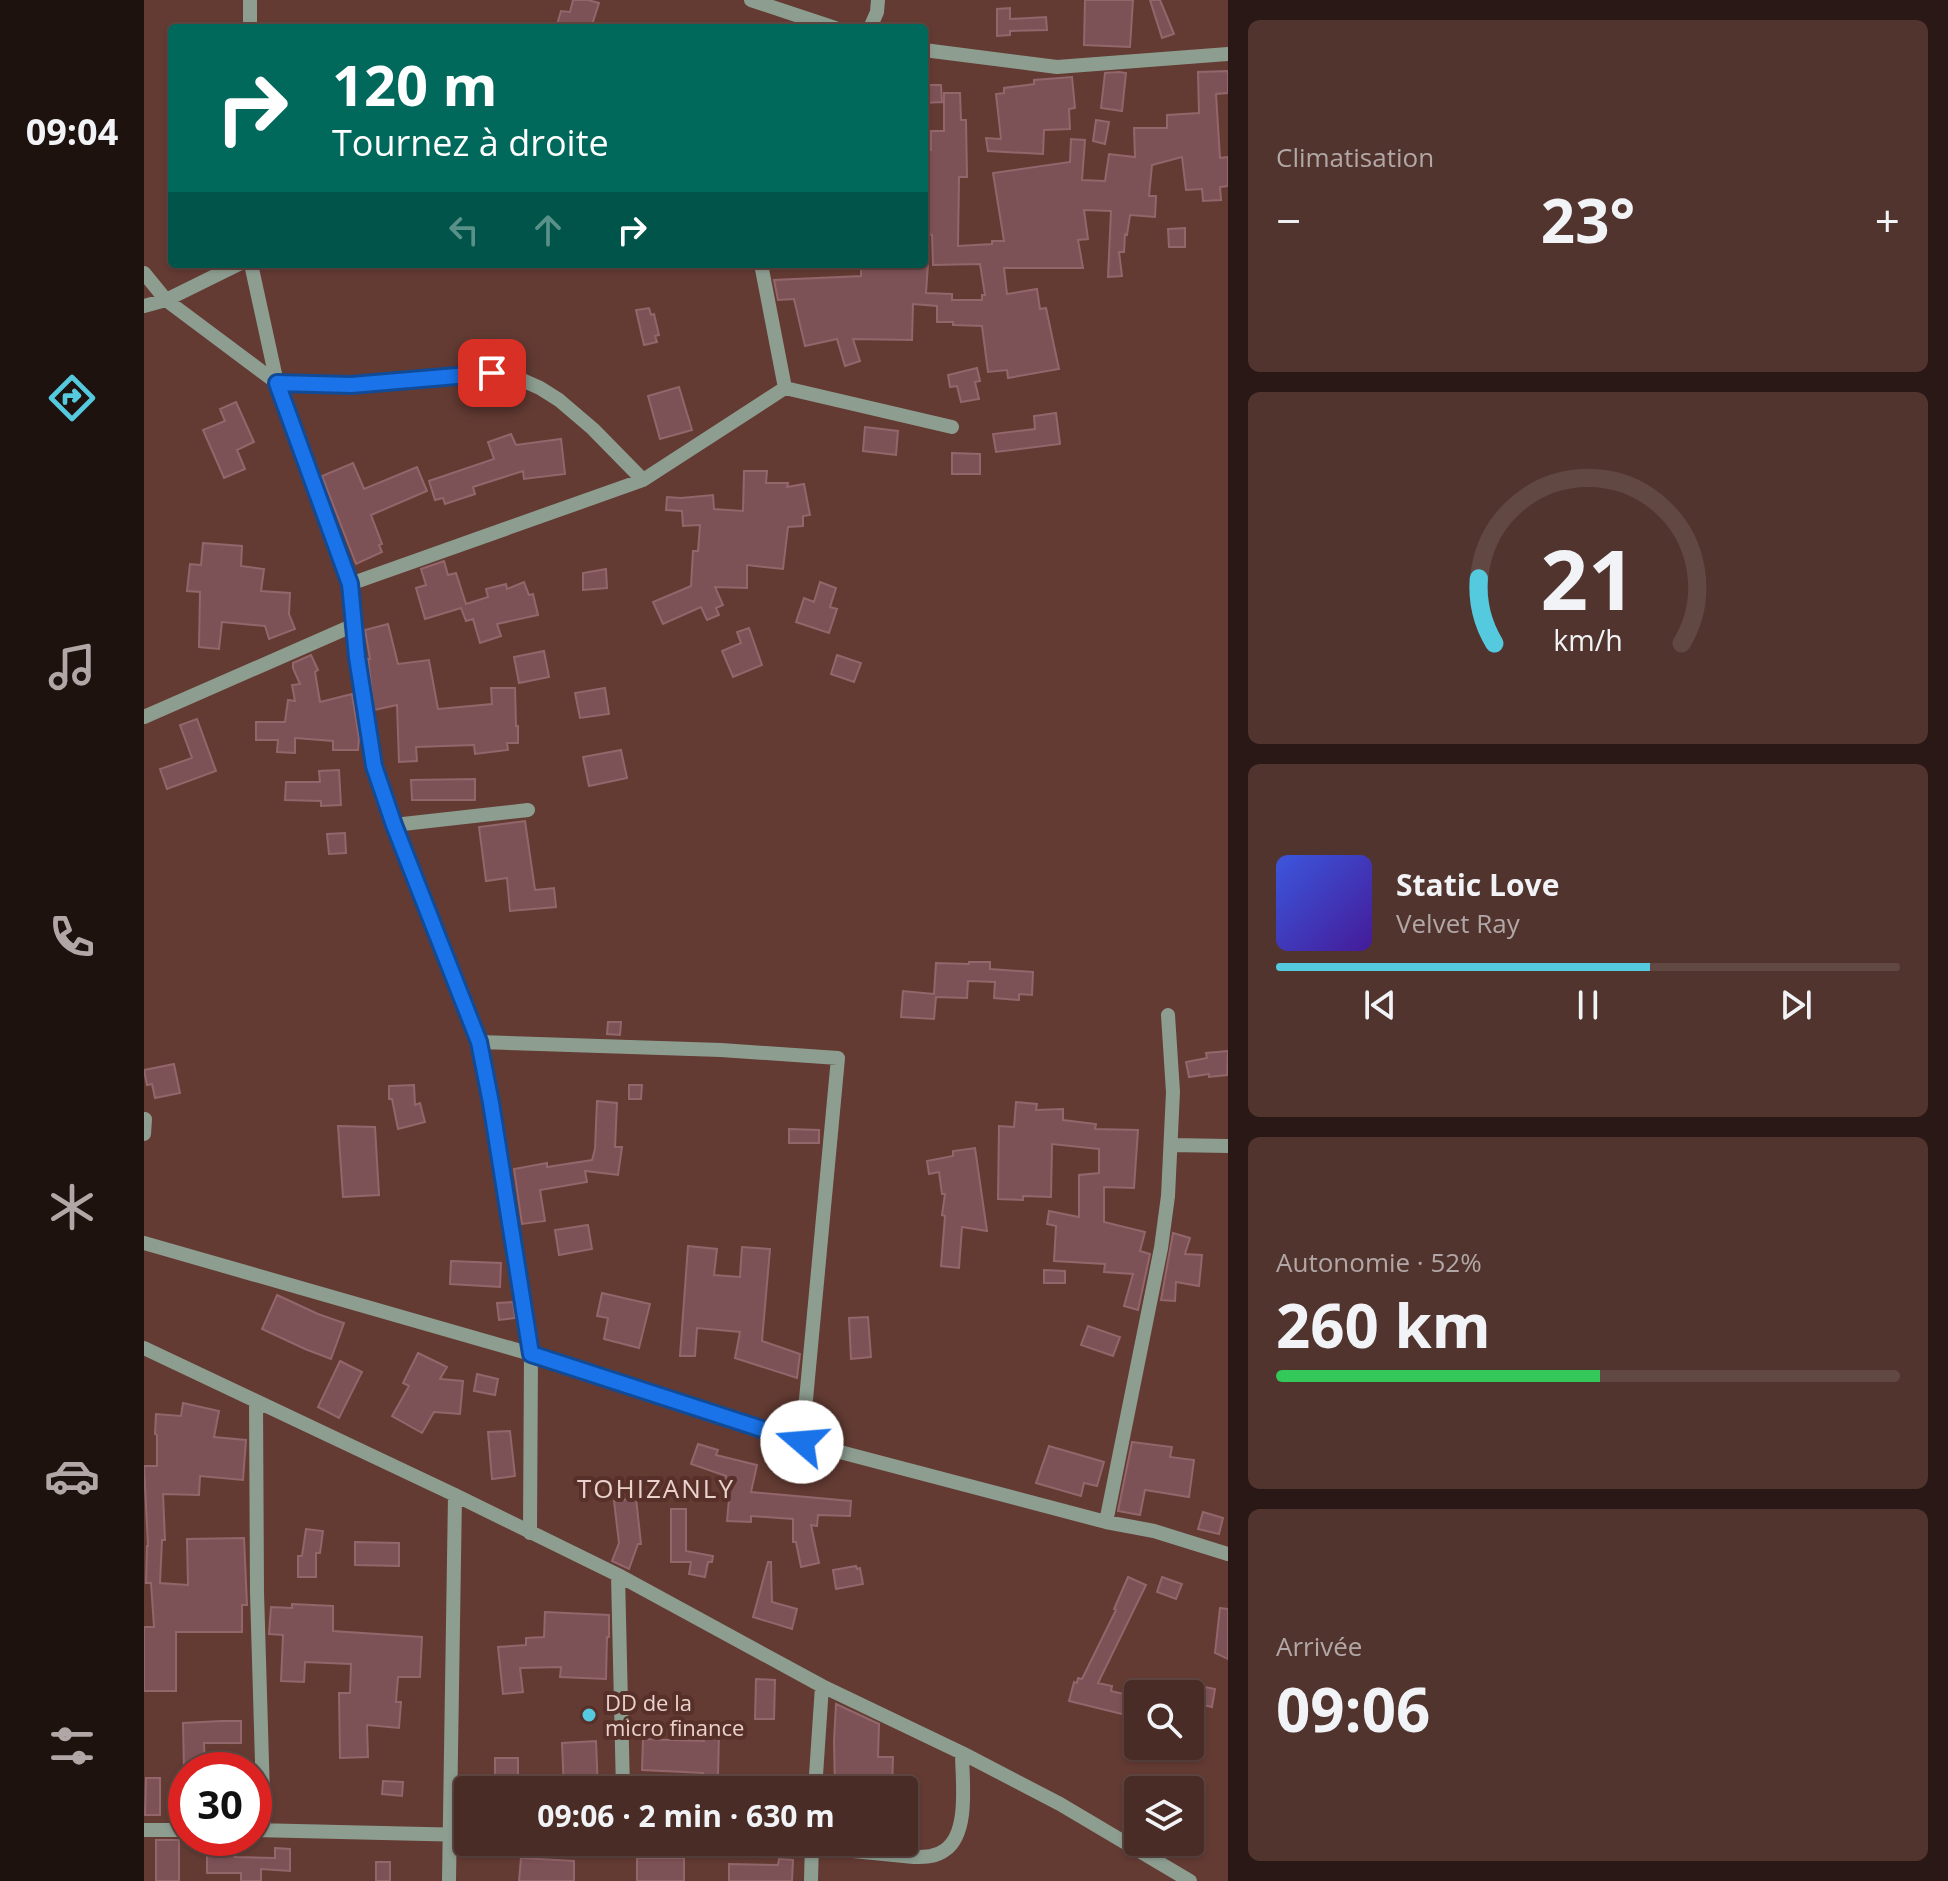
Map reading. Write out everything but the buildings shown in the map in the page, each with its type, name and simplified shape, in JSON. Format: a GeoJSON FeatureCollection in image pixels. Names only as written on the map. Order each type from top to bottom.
{"type":"FeatureCollection","features":[{"type":"Feature","properties":{"kind":"street"},"geometry":{"type":"LineString","coordinates":[[250,0],[250,24]]}},
{"type":"Feature","properties":{"kind":"street"},"geometry":{"type":"LineString","coordinates":[[751,0],[823,24]]}},
{"type":"Feature","properties":{"kind":"street"},"geometry":{"type":"LineString","coordinates":[[872,24],[878,0]]}},
{"type":"Feature","properties":{"kind":"street"},"geometry":{"type":"LineString","coordinates":[[928,51],[1057,67],[1228,54]]}},
{"type":"Feature","properties":{"kind":"street"},"geometry":{"type":"LineString","coordinates":[[144,306],[166,300],[231,268]]}},
{"type":"Feature","properties":{"kind":"street"},"geometry":{"type":"LineString","coordinates":[[252,268],[277,383],[350,584],[364,713],[374,766],[479,1042],[531,1354],[530,1533]]}},
{"type":"Feature","properties":{"kind":"street"},"geometry":{"type":"LineString","coordinates":[[762,268],[785,388]]}},
{"type":"Feature","properties":{"kind":"street"},"geometry":{"type":"LineString","coordinates":[[144,273],[166,300],[277,383],[351,385],[492,373],[522,380],[559,400],[593,429],[643,480]]}},
{"type":"Feature","properties":{"kind":"street"},"geometry":{"type":"LineString","coordinates":[[350,584],[643,480],[785,388],[952,427]]}},
{"type":"Feature","properties":{"kind":"street"},"geometry":{"type":"LineString","coordinates":[[144,717],[354,625]]}},
{"type":"Feature","properties":{"kind":"street"},"geometry":{"type":"LineString","coordinates":[[394,825],[528,810]]}},
{"type":"Feature","properties":{"kind":"street"},"geometry":{"type":"LineString","coordinates":[[1106,1522],[1161,1248],[1172,1145],[1173,1092],[1168,1015]]}},
{"type":"Feature","properties":{"kind":"street"},"geometry":{"type":"LineString","coordinates":[[479,1042],[721,1050],[838,1058],[802,1442]]}},
{"type":"Feature","properties":{"kind":"street"},"geometry":{"type":"LineString","coordinates":[[1172,1145],[1228,1146]]}},
{"type":"Feature","properties":{"kind":"street"},"geometry":{"type":"LineString","coordinates":[[144,1243],[531,1354],[802,1442],[1106,1522],[1154,1531],[1228,1554]]}},
{"type":"Feature","properties":{"kind":"street"},"geometry":{"type":"LineString","coordinates":[[144,1348],[618,1575],[822,1686],[1060,1804],[1190,1881]]}},
{"type":"Feature","properties":{"kind":"street"},"geometry":{"type":"LineString","coordinates":[[256,1401],[258,1752]]}},
{"type":"Feature","properties":{"kind":"street"},"geometry":{"type":"LineString","coordinates":[[449,1881],[455,1495]]}},
{"type":"Feature","properties":{"kind":"street"},"geometry":{"type":"LineString","coordinates":[[618,1575],[623,1776]]}},
{"type":"Feature","properties":{"kind":"street"},"geometry":{"type":"LineString","coordinates":[[816,1776],[822,1686]]}},
{"type":"Feature","properties":{"kind":"street"},"geometry":{"type":"LineString","coordinates":[[906,1856],[931,1856],[944,1852],[953,1843],[960,1827],[963,1807],[962,1753]]}},
{"type":"Feature","properties":{"kind":"street"},"geometry":{"type":"LineString","coordinates":[[144,1830],[168,1830]]}},
{"type":"Feature","properties":{"kind":"street"},"geometry":{"type":"LineString","coordinates":[[272,1830],[454,1834]]}},
{"type":"Feature","properties":{"kind":"street"},"geometry":{"type":"LineString","coordinates":[[811,1881],[812,1856]]}},
{"type":"Feature","properties":{"kind":"place","name":"DD de la micro finance"},"geometry":{"type":"Point","coordinates":[589,1715]}},
{"type":"Feature","properties":{"kind":"district","name":"TOHIZANLY"},"geometry":{"type":"Point","coordinates":[656,1488]}},
{"type":"Feature","properties":{"kind":"route"},"geometry":{"type":"LineString","coordinates":[[492,373],[351,385],[277,383],[350,584],[364,713],[374,766],[479,1042],[531,1354],[802,1442]]}}]}
